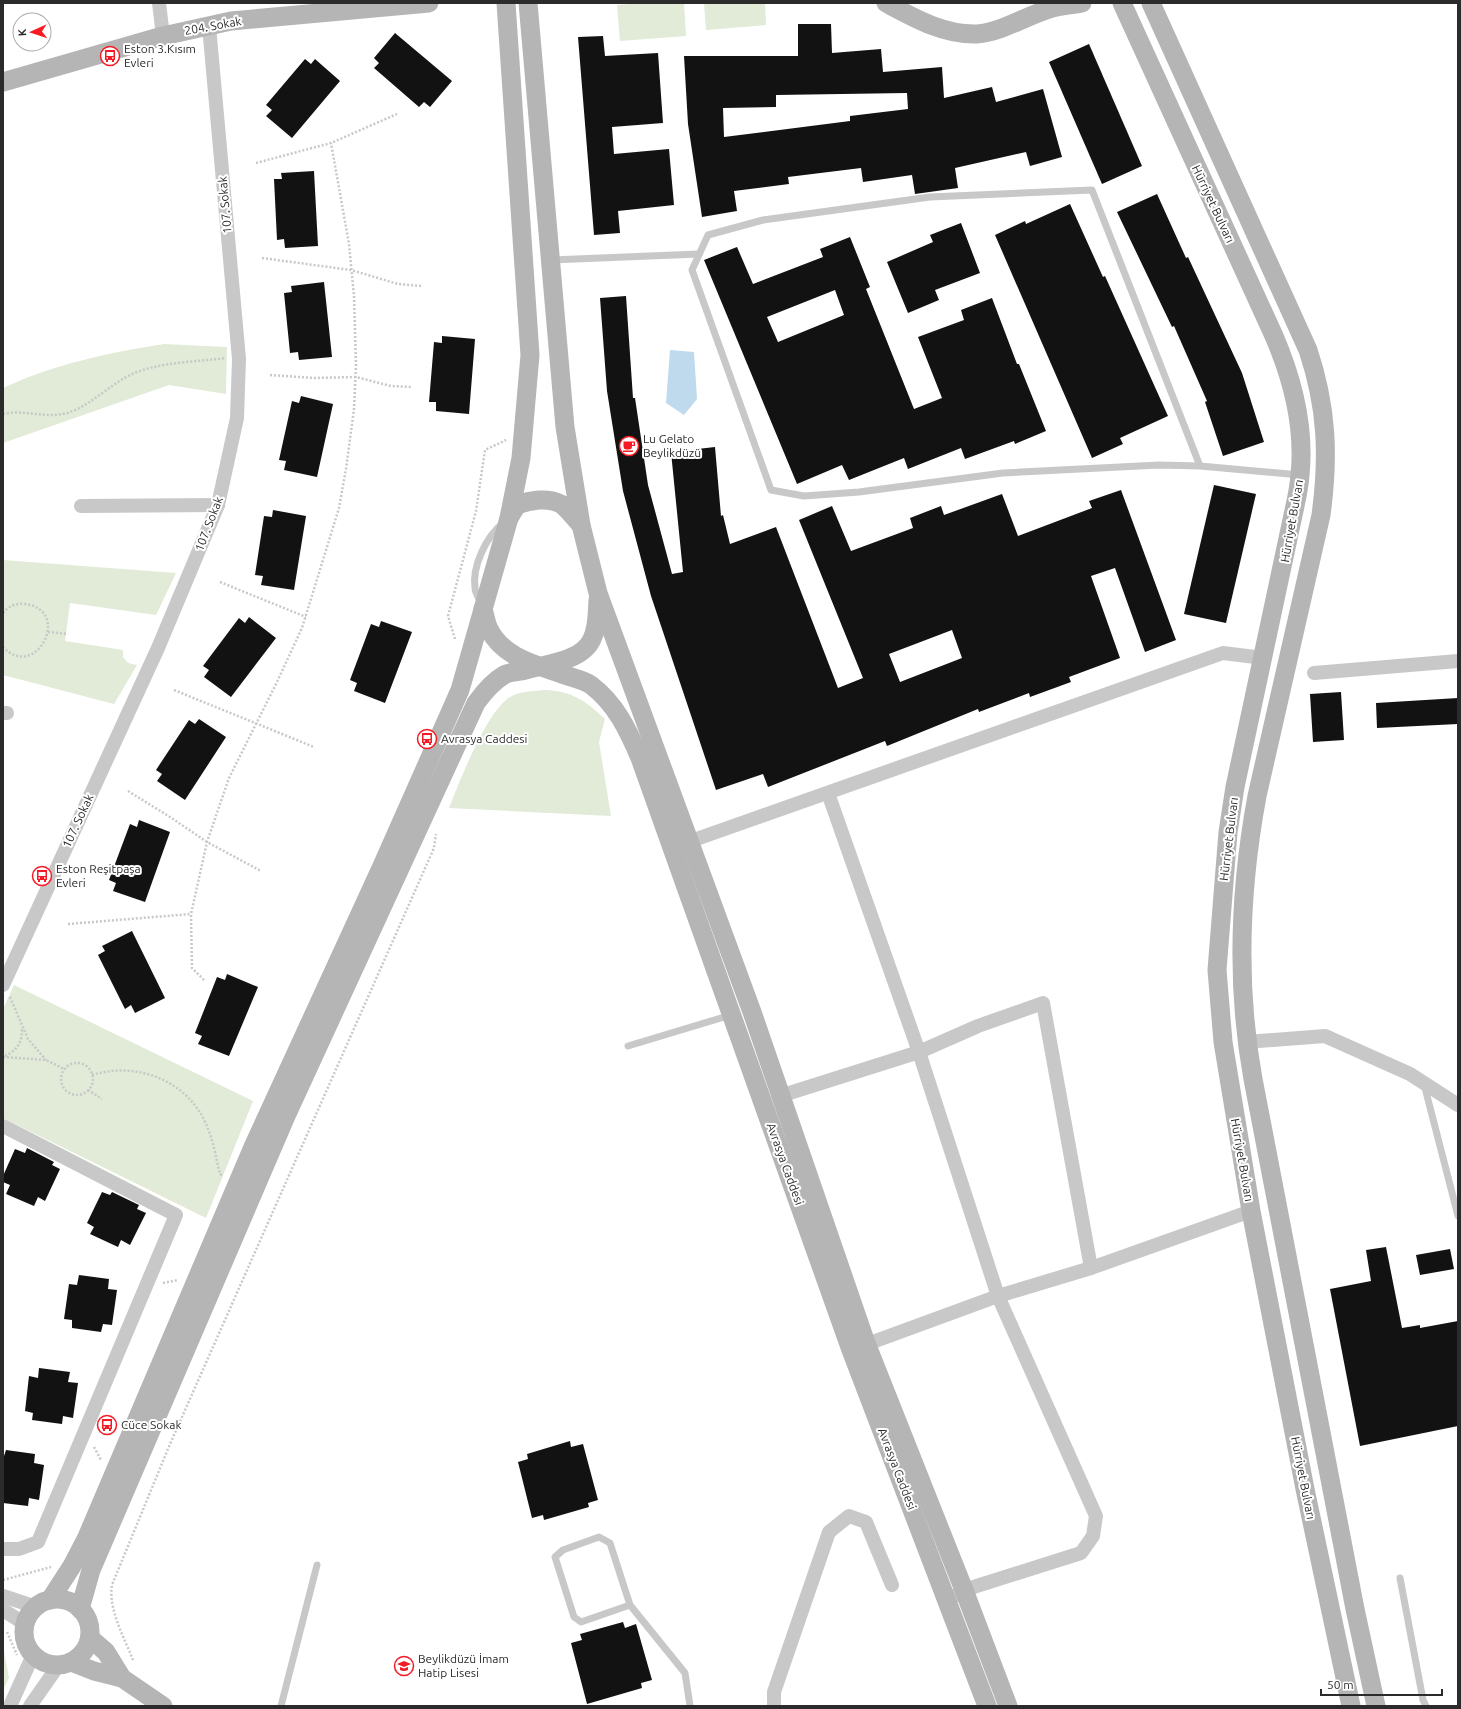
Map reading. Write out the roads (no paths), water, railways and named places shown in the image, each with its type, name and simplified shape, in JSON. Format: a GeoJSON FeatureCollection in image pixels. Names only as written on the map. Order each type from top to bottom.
{"type":"FeatureCollection","features":[{"type":"Feature","properties":{"kind":"street"},"geometry":{"type":"LineString","coordinates":[[159,3],[163,36]]}},
{"type":"Feature","properties":{"kind":"street","name":"204. Sokak"},"geometry":{"type":"LineString","coordinates":[[3,82],[163,36],[231,21],[358,6],[429,3]]}},
{"type":"Feature","properties":{"kind":"street"},"geometry":{"type":"LineString","coordinates":[[10,1706],[25,1656],[25,1624],[29,1615],[43,1604],[72,1566],[87,1537],[253,1147],[382,866],[460,690],[509,518],[521,458],[530,355],[506,3]]}},
{"type":"Feature","properties":{"kind":"street"},"geometry":{"type":"LineString","coordinates":[[528,3],[551,260],[557,359],[564,427],[581,525],[598,592],[688,842],[752,1012],[859,1347],[964,1590],[1008,1706]]}},
{"type":"Feature","properties":{"kind":"street"},"geometry":{"type":"LineString","coordinates":[[886,3],[927,25],[947,30],[977,34],[995,30],[1053,8],[1082,3]]}},
{"type":"Feature","properties":{"kind":"street","name":"Hürriyet Bulvarı"},"geometry":{"type":"LineString","coordinates":[[1122,3],[1288,368],[1300,427],[1300,476],[1283,568],[1235,787],[1228,832],[1217,970],[1218,1002],[1223,1042],[1251,1211],[1305,1489],[1351,1706]]}},
{"type":"Feature","properties":{"kind":"street","name":"Hürriyet Bulvarı"},"geometry":{"type":"LineString","coordinates":[[1151,3],[1308,350],[1316,372],[1323,406],[1327,443],[1326,478],[1321,515],[1251,830],[1242,952],[1242,989],[1246,1042],[1355,1609],[1376,1706]]}},
{"type":"Feature","properties":{"kind":"street","name":"107. Sokak"},"geometry":{"type":"LineString","coordinates":[[4,983],[158,648],[218,504],[237,418],[238,359],[209,26]]}},
{"type":"Feature","properties":{"kind":"street"},"geometry":{"type":"LineString","coordinates":[[509,518],[517,505],[530,500],[548,500],[561,504],[581,525]]}},
{"type":"Feature","properties":{"kind":"street"},"geometry":{"type":"LineString","coordinates":[[81,506],[218,504]]}},
{"type":"Feature","properties":{"kind":"street"},"geometry":{"type":"LineString","coordinates":[[80,1610],[91,1570],[280,1130],[476,703],[489,687],[506,674],[537,665],[571,659],[583,651],[592,640],[596,624],[598,592]]}},
{"type":"Feature","properties":{"kind":"street"},"geometry":{"type":"LineString","coordinates":[[483,609],[488,628],[496,642],[510,654],[537,665]]}},
{"type":"Feature","properties":{"kind":"street"},"geometry":{"type":"LineString","coordinates":[[688,842],[828,794],[1223,653],[1263,658]]}},
{"type":"Feature","properties":{"kind":"street"},"geometry":{"type":"LineString","coordinates":[[1314,673],[1458,661]]}},
{"type":"Feature","properties":{"kind":"street","name":"Avrasya Caddesi"},"geometry":{"type":"LineString","coordinates":[[537,665],[590,684],[610,702],[630,733],[732,1015],[859,1347],[947,1601],[987,1706]]}},
{"type":"Feature","properties":{"kind":"street"},"geometry":{"type":"LineString","coordinates":[[828,794],[919,1052],[998,1296],[1096,1516],[1093,1536],[1081,1552],[964,1590],[947,1601]]}},
{"type":"Feature","properties":{"kind":"street"},"geometry":{"type":"LineString","coordinates":[[780,1096],[919,1052],[978,1026],[1043,1003],[1091,1268]]}},
{"type":"Feature","properties":{"kind":"street"},"geometry":{"type":"LineString","coordinates":[[1246,1042],[1325,1036],[1410,1074],[1458,1105]]}},
{"type":"Feature","properties":{"kind":"street"},"geometry":{"type":"LineString","coordinates":[[3,1126],[176,1215],[38,1542],[19,1549],[3,1549]]}},
{"type":"Feature","properties":{"kind":"street"},"geometry":{"type":"LineString","coordinates":[[859,1347],[998,1296],[1091,1268],[1251,1211]]}},
{"type":"Feature","properties":{"kind":"street"},"geometry":{"type":"LineString","coordinates":[[774,1706],[774,1692],[829,1532],[849,1516],[866,1522],[892,1585]]}},
{"type":"Feature","properties":{"kind":"street"},"geometry":{"type":"LineString","coordinates":[[3,1596],[43,1604],[57,1599],[68,1601],[86,1616],[90,1626],[90,1638],[86,1648],[79,1658],[65,1664],[30,1706]]}},
{"type":"Feature","properties":{"kind":"street"},"geometry":{"type":"LineString","coordinates":[[3,1610],[25,1624]]}},
{"type":"Feature","properties":{"kind":"street"},"geometry":{"type":"LineString","coordinates":[[90,1638],[129,1672],[164,1706]]}},
{"type":"Feature","properties":{"kind":"street"},"geometry":{"type":"LineString","coordinates":[[25,1656],[48,1664],[65,1664],[94,1671],[129,1672]]}},
{"type":"Feature","properties":{"kind":"lane"},"geometry":{"type":"LineString","coordinates":[[1200,466],[1092,190],[930,197],[763,220],[708,235],[692,270],[771,490],[804,496],[859,492],[1003,473],[1158,465],[1200,466],[1300,476]]}},
{"type":"Feature","properties":{"kind":"lane"},"geometry":{"type":"LineString","coordinates":[[551,260],[699,254]]}},
{"type":"Feature","properties":{"kind":"lane"},"geometry":{"type":"LineString","coordinates":[[628,1046],[732,1015]]}},
{"type":"Feature","properties":{"kind":"lane"},"geometry":{"type":"LineString","coordinates":[[1423,1082],[1458,1216]]}},
{"type":"Feature","properties":{"kind":"lane"},"geometry":{"type":"LineString","coordinates":[[630,1605],[581,1622],[574,1617],[554,1557],[563,1550],[599,1537],[610,1543],[630,1605],[685,1673],[690,1706]]}},
{"type":"Feature","properties":{"kind":"lane"},"geometry":{"type":"LineString","coordinates":[[281,1706],[317,1565]]}},
{"type":"Feature","properties":{"kind":"lane"},"geometry":{"type":"LineString","coordinates":[[1400,1578],[1423,1700],[1426,1706]]}},
{"type":"Feature","properties":{"kind":"water"},"geometry":{"type":"Polygon","coordinates":[[[670,350],[694,352],[697,399],[684,415],[666,403],[670,350]]]}},
{"type":"Feature","properties":{"kind":"place","name":"Eston 3.Kısım Evleri"},"geometry":{"type":"Point","coordinates":[110,56]}},
{"type":"Feature","properties":{"kind":"place","name":"Lu Gelato Beylikdüzü"},"geometry":{"type":"Point","coordinates":[629,446]}},
{"type":"Feature","properties":{"kind":"place","name":"Avrasya Caddesi"},"geometry":{"type":"Point","coordinates":[427,739]}},
{"type":"Feature","properties":{"kind":"place","name":"Eston Reşitpaşa Evleri"},"geometry":{"type":"Point","coordinates":[42,876]}},
{"type":"Feature","properties":{"kind":"place","name":"Cüce Sokak"},"geometry":{"type":"Point","coordinates":[107,1425]}},
{"type":"Feature","properties":{"kind":"place","name":"Beylikdüzü İmam Hatip Lisesi"},"geometry":{"type":"Point","coordinates":[404,1666]}}]}
